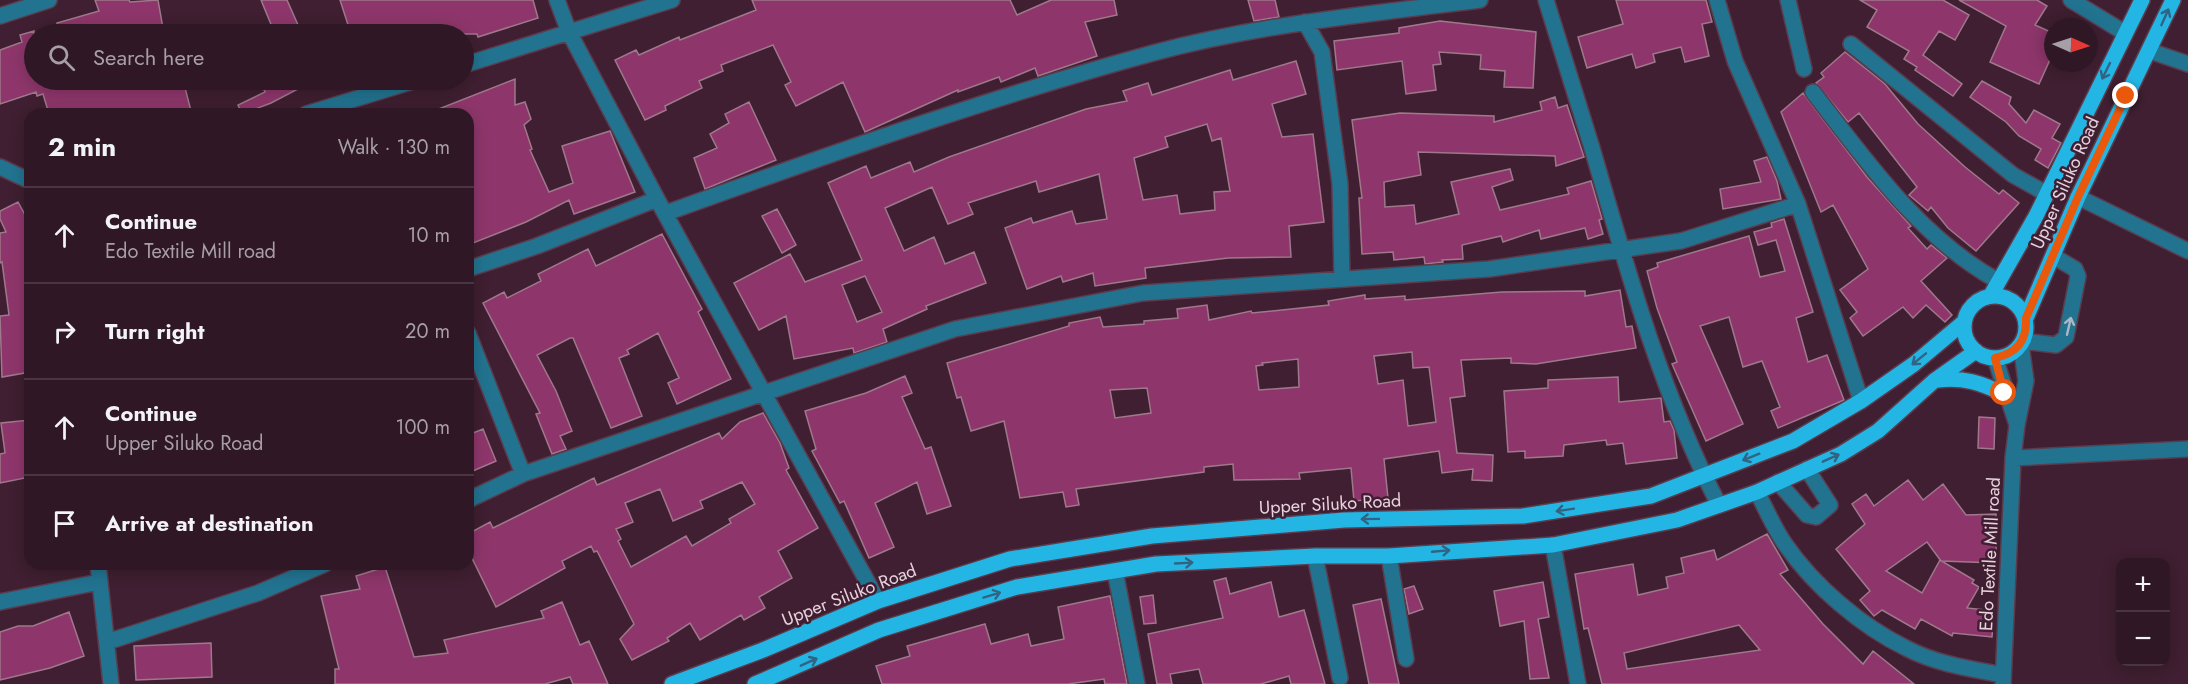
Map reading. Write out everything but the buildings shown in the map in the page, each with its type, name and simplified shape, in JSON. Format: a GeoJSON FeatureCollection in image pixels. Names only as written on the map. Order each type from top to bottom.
{"type":"FeatureCollection","features":[{"type":"Feature","properties":{"kind":"main road","name":"Upper Siluko Road"},"geometry":{"type":"LineString","coordinates":[[1995,288],[2047,194],[2142,0]]}},
{"type":"Feature","properties":{"kind":"main road","name":"Upper Siluko Road"},"geometry":{"type":"LineString","coordinates":[[2026,318],[2078,197],[2173,0]]}},
{"type":"Feature","properties":{"kind":"main road"},"geometry":{"type":"LineString","coordinates":[[1995,288],[2013,300],[2026,318],[2026,332],[2022,343],[2009,354],[1995,358],[1976,351],[1966,338],[1964,322],[1974,304],[1995,288]]}},
{"type":"Feature","properties":{"kind":"main road","name":"Upper Siluko Road"},"geometry":{"type":"LineString","coordinates":[[672,684],[763,650],[878,601],[1010,559],[1152,536],[1344,520],[1523,516],[1651,496],[1793,441],[1861,401],[1914,364],[1964,322]]}},
{"type":"Feature","properties":{"kind":"main road"},"geometry":{"type":"LineString","coordinates":[[755,684],[889,627],[1017,587],[1156,564],[1315,556],[1389,556],[1552,545],[1677,520],[1756,492],[1841,454],[1878,431],[1935,380],[1976,351]]}},
{"type":"Feature","properties":{"kind":"main road"},"geometry":{"type":"LineString","coordinates":[[1935,380],[1960,378],[1978,382],[2004,393]]}},
{"type":"Feature","properties":{"kind":"street"},"geometry":{"type":"LineString","coordinates":[[0,16],[49,0]]}},
{"type":"Feature","properties":{"kind":"street"},"geometry":{"type":"LineString","coordinates":[[557,0],[569,32],[657,199],[878,601]]}},
{"type":"Feature","properties":{"kind":"street"},"geometry":{"type":"LineString","coordinates":[[474,62],[672,0]]}},
{"type":"Feature","properties":{"kind":"street"},"geometry":{"type":"LineString","coordinates":[[666,213],[862,141],[1155,52],[1305,22],[1480,0]]}},
{"type":"Feature","properties":{"kind":"street"},"geometry":{"type":"LineString","coordinates":[[1546,0],[1621,249],[1663,375],[1704,476],[1719,505]]}},
{"type":"Feature","properties":{"kind":"street"},"geometry":{"type":"LineString","coordinates":[[1717,0],[1735,61],[1798,204],[1861,401]]}},
{"type":"Feature","properties":{"kind":"street"},"geometry":{"type":"LineString","coordinates":[[1788,0],[1804,69]]}},
{"type":"Feature","properties":{"kind":"street"},"geometry":{"type":"LineString","coordinates":[[2071,0],[2125,33]]}},
{"type":"Feature","properties":{"kind":"street"},"geometry":{"type":"LineString","coordinates":[[1305,22],[1322,52],[1340,184],[1342,278]]}},
{"type":"Feature","properties":{"kind":"street"},"geometry":{"type":"LineString","coordinates":[[1851,44],[2013,175],[2047,194]]}},
{"type":"Feature","properties":{"kind":"street"},"geometry":{"type":"LineString","coordinates":[[2150,51],[2188,64]]}},
{"type":"Feature","properties":{"kind":"street"},"geometry":{"type":"LineString","coordinates":[[326,108],[384,90]]}},
{"type":"Feature","properties":{"kind":"street"},"geometry":{"type":"LineString","coordinates":[[1814,92],[1917,220],[1995,288]]}},
{"type":"Feature","properties":{"kind":"street"},"geometry":{"type":"LineString","coordinates":[[0,167],[24,178]]}},
{"type":"Feature","properties":{"kind":"street"},"geometry":{"type":"LineString","coordinates":[[2078,197],[2188,251]]}},
{"type":"Feature","properties":{"kind":"street"},"geometry":{"type":"LineString","coordinates":[[474,267],[537,246],[657,199]]}},
{"type":"Feature","properties":{"kind":"street"},"geometry":{"type":"LineString","coordinates":[[474,497],[523,474],[955,328],[1143,293],[1489,269],[1681,241],[1798,204]]}},
{"type":"Feature","properties":{"kind":"street"},"geometry":{"type":"LineString","coordinates":[[2022,343],[2056,345],[2066,337],[2078,276],[2075,269],[2052,256]]}},
{"type":"Feature","properties":{"kind":"street","name":"Edo Textile Mill road"},"geometry":{"type":"LineString","coordinates":[[2003,680],[2013,458],[2026,381],[2022,343]]}},
{"type":"Feature","properties":{"kind":"street"},"geometry":{"type":"LineString","coordinates":[[474,348],[523,474]]}},
{"type":"Feature","properties":{"kind":"street","name":"Edo Textile Mill road"},"geometry":{"type":"LineString","coordinates":[[1995,358],[2004,393],[2017,425]]}},
{"type":"Feature","properties":{"kind":"street"},"geometry":{"type":"LineString","coordinates":[[2013,458],[2188,450]]}},
{"type":"Feature","properties":{"kind":"street"},"geometry":{"type":"LineString","coordinates":[[1778,482],[1807,514],[1816,517],[1830,505],[1807,469]]}},
{"type":"Feature","properties":{"kind":"street"},"geometry":{"type":"LineString","coordinates":[[1756,492],[1785,544],[1817,581],[1852,613],[1906,649],[2003,680]]}},
{"type":"Feature","properties":{"kind":"street"},"geometry":{"type":"LineString","coordinates":[[1552,545],[1578,684]]}},
{"type":"Feature","properties":{"kind":"street"},"geometry":{"type":"LineString","coordinates":[[1315,556],[1340,678]]}},
{"type":"Feature","properties":{"kind":"street"},"geometry":{"type":"LineString","coordinates":[[1389,556],[1406,659]]}},
{"type":"Feature","properties":{"kind":"street"},"geometry":{"type":"LineString","coordinates":[[98,570],[111,684]]}},
{"type":"Feature","properties":{"kind":"street"},"geometry":{"type":"LineString","coordinates":[[108,642],[258,593],[311,570]]}},
{"type":"Feature","properties":{"kind":"street"},"geometry":{"type":"LineString","coordinates":[[1115,571],[1137,684]]}},
{"type":"Feature","properties":{"kind":"street"},"geometry":{"type":"LineString","coordinates":[[0,602],[99,582]]}},
{"type":"Feature","properties":{"kind":"route"},"geometry":{"type":"LineString","coordinates":[[2004,393],[1995,358],[2009,354],[2021,345],[2026,332],[2026,318],[2052,256],[2126,96]]}}]}
